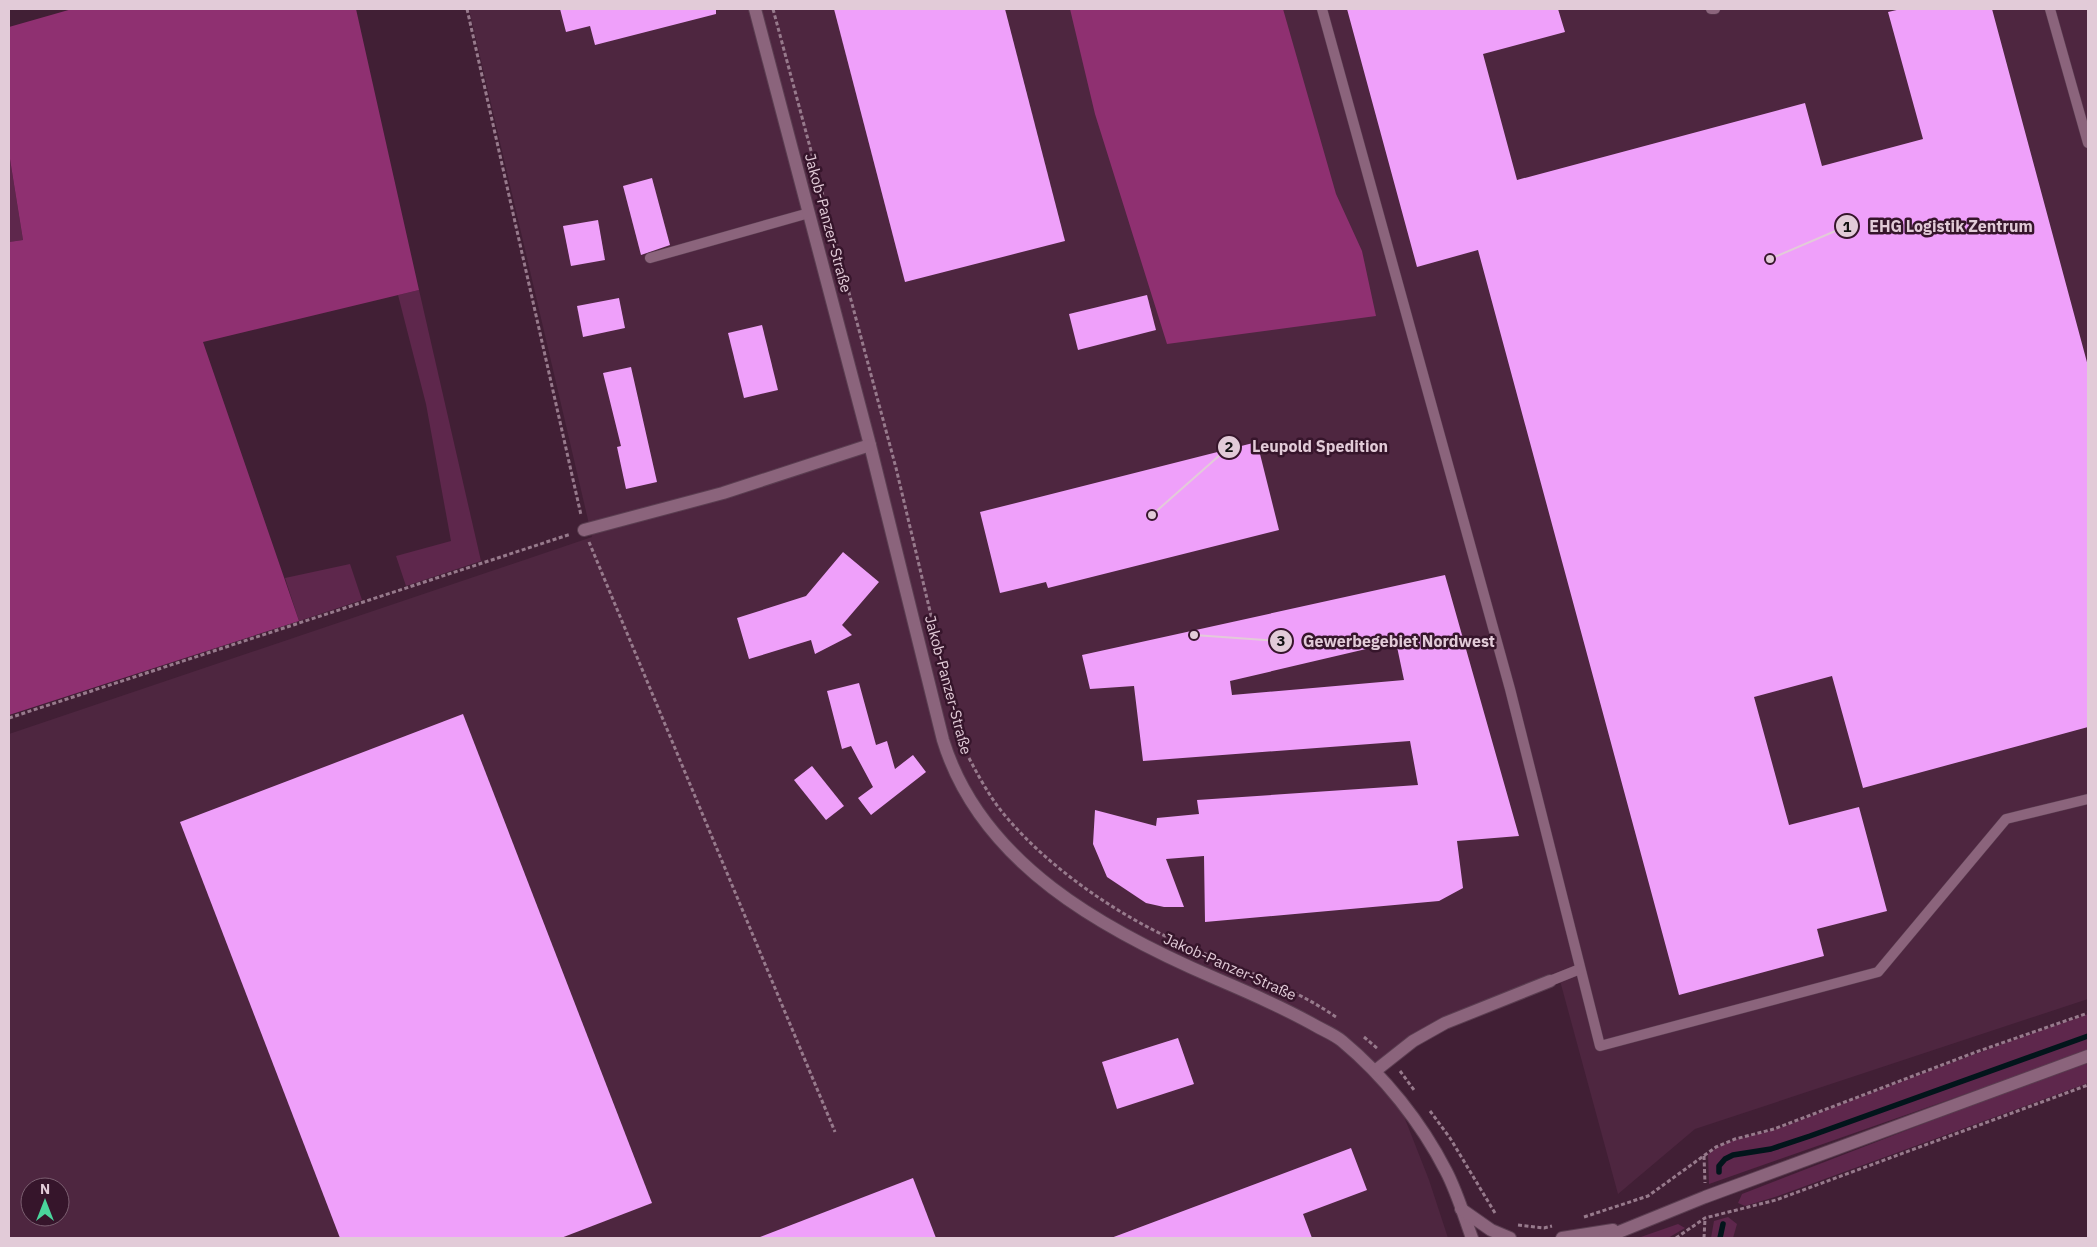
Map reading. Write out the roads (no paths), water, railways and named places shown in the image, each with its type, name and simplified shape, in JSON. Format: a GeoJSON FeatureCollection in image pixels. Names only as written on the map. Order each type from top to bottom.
{"type":"FeatureCollection","features":[{"type":"Feature","properties":{"kind":"street","name":"Jakob-Panzer-Straße"},"geometry":{"type":"LineString","coordinates":[[755,9],[870,445],[949,759],[965,791],[1006,846],[1043,881],[1123,935],[1304,1018],[1341,1040],[1375,1071],[1396,1096],[1426,1138],[1446,1172],[1472,1238]]}},
{"type":"Feature","properties":{"kind":"street"},"geometry":{"type":"LineString","coordinates":[[584,530],[723,493],[870,445]]}},
{"type":"Feature","properties":{"kind":"street"},"geometry":{"type":"LineString","coordinates":[[1375,1071],[1413,1040],[1445,1022],[1550,981]]}},
{"type":"Feature","properties":{"kind":"street"},"geometry":{"type":"LineString","coordinates":[[1604,1238],[1705,1197],[2088,1056]]}},
{"type":"Feature","properties":{"kind":"street"},"geometry":{"type":"LineString","coordinates":[[1461,1209],[1491,1230],[1510,1238]]}},
{"type":"Feature","properties":{"kind":"street"},"geometry":{"type":"LineString","coordinates":[[1562,1238],[1635,1226]]}},
{"type":"Feature","properties":{"kind":"lane"},"geometry":{"type":"LineString","coordinates":[[1322,9],[1510,689],[1600,1046],[1878,972],[2006,819],[2088,799]]}},
{"type":"Feature","properties":{"kind":"lane"},"geometry":{"type":"LineString","coordinates":[[2050,9],[2088,143]]}},
{"type":"Feature","properties":{"kind":"lane"},"geometry":{"type":"LineString","coordinates":[[650,258],[809,213]]}},
{"type":"Feature","properties":{"kind":"lane"},"geometry":{"type":"LineString","coordinates":[[1550,981],[1580,969]]}},
{"type":"Feature","properties":{"kind":"waterway"},"geometry":{"type":"LineString","coordinates":[[1719,1172],[1719,1166],[1725,1159],[1733,1155],[1771,1149],[1810,1136],[2088,1036]]}},
{"type":"Feature","properties":{"kind":"waterway"},"geometry":{"type":"LineString","coordinates":[[1720,1238],[1723,1224]]}},
{"type":"Feature","properties":{"kind":"place","name":"EHG Logistik Zentrum"},"geometry":{"type":"Point","coordinates":[1770,259]}},
{"type":"Feature","properties":{"kind":"place","name":"Leupold Spedition"},"geometry":{"type":"Point","coordinates":[1152,515]}},
{"type":"Feature","properties":{"kind":"place","name":"Gewerbegebiet Nordwest"},"geometry":{"type":"Point","coordinates":[1194,635]}}]}
